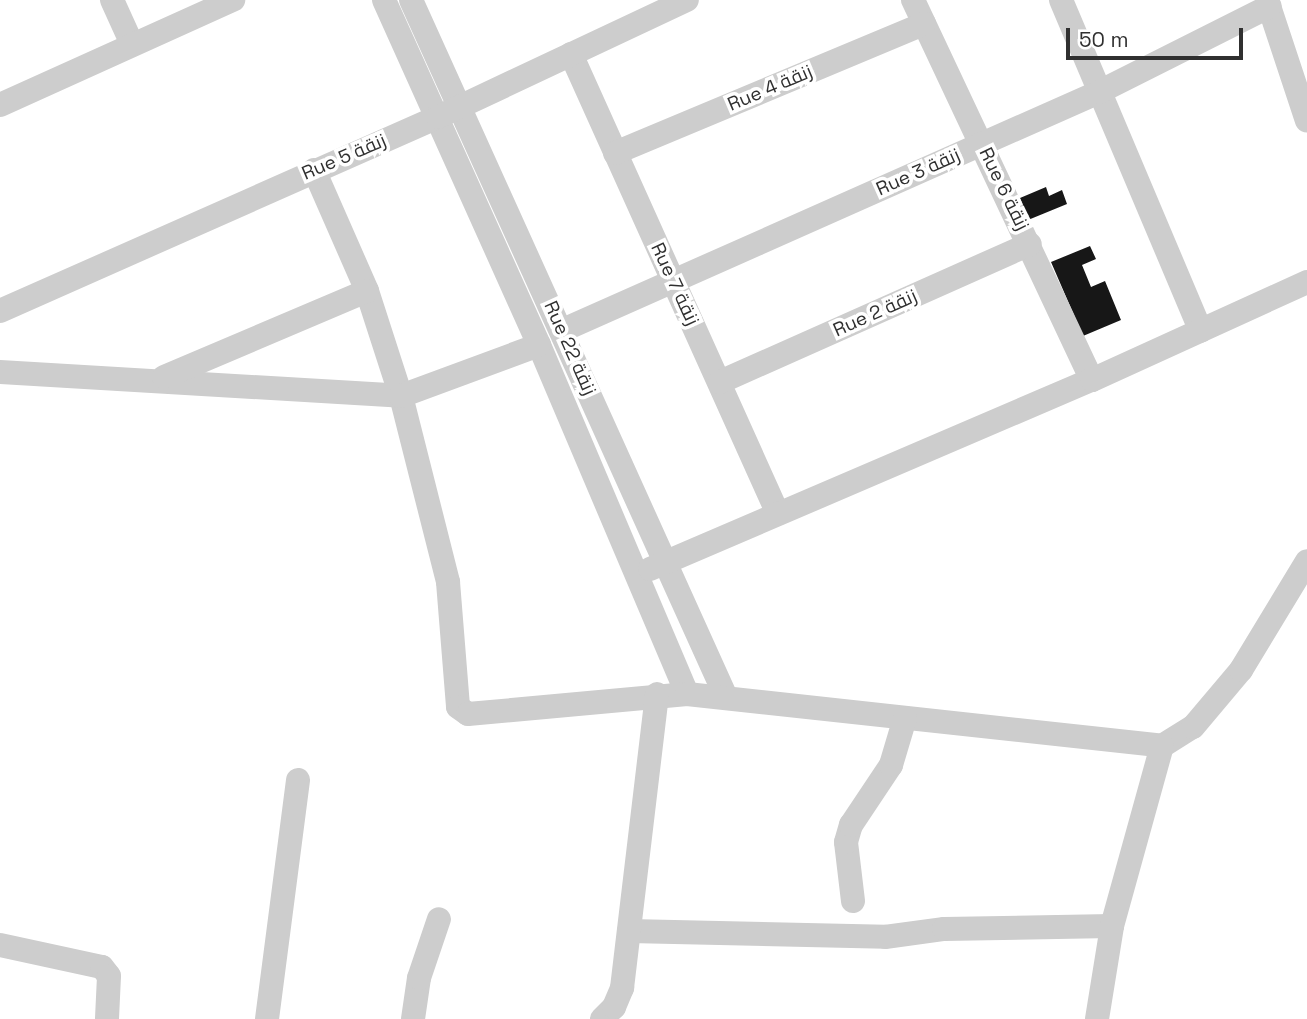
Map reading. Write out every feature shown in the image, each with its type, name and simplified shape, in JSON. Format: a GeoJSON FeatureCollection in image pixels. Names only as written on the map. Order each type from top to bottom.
{"type":"FeatureCollection","features":[{"type":"Feature","properties":{"kind":"street"},"geometry":{"type":"LineString","coordinates":[[112,0],[132,44]]}},
{"type":"Feature","properties":{"kind":"street"},"geometry":{"type":"LineString","coordinates":[[0,105],[233,0]]}},
{"type":"Feature","properties":{"kind":"street","name":"Rue 22 زنقة"},"geometry":{"type":"LineString","coordinates":[[384,0],[448,112],[563,330],[664,564],[726,697]]}},
{"type":"Feature","properties":{"kind":"street","name":"Rue 22 زنقة"},"geometry":{"type":"LineString","coordinates":[[411,0],[448,112],[539,345],[638,573],[687,694]]}},
{"type":"Feature","properties":{"kind":"street","name":"Rue 5 زنقة"},"geometry":{"type":"LineString","coordinates":[[0,311],[448,112],[687,0]]}},
{"type":"Feature","properties":{"kind":"street","name":"Rue 6 زنقة"},"geometry":{"type":"LineString","coordinates":[[913,0],[1092,380]]}},
{"type":"Feature","properties":{"kind":"street"},"geometry":{"type":"LineString","coordinates":[[1061,0],[1201,331]]}},
{"type":"Feature","properties":{"kind":"street"},"geometry":{"type":"LineString","coordinates":[[1268,3],[1307,121]]}},
{"type":"Feature","properties":{"kind":"street","name":"Rue 3 زنقة"},"geometry":{"type":"LineString","coordinates":[[563,330],[674,283],[981,143],[1100,93],[1268,3]]}},
{"type":"Feature","properties":{"kind":"street","name":"Rue 4 زنقة"},"geometry":{"type":"LineString","coordinates":[[615,153],[924,24]]}},
{"type":"Feature","properties":{"kind":"street","name":"Rue 7 زنقة"},"geometry":{"type":"LineString","coordinates":[[571,54],[778,514]]}},
{"type":"Feature","properties":{"kind":"street"},"geometry":{"type":"LineString","coordinates":[[314,170],[367,292],[401,396],[448,582],[458,707],[484,716],[657,694],[687,694],[1162,746],[1184,736],[1226,690],[1263,640],[1307,561]]}},
{"type":"Feature","properties":{"kind":"street","name":"Rue 2 زنقة"},"geometry":{"type":"LineString","coordinates":[[720,382],[1030,244]]}},
{"type":"Feature","properties":{"kind":"street"},"geometry":{"type":"LineString","coordinates":[[638,573],[1092,380],[1307,282]]}},
{"type":"Feature","properties":{"kind":"street"},"geometry":{"type":"LineString","coordinates":[[161,379],[367,292]]}},
{"type":"Feature","properties":{"kind":"street"},"geometry":{"type":"LineString","coordinates":[[0,348],[4,372],[161,379],[401,396],[539,345]]}},
{"type":"Feature","properties":{"kind":"street"},"geometry":{"type":"LineString","coordinates":[[602,1019],[614,1007],[622,988],[657,694]]}},
{"type":"Feature","properties":{"kind":"street"},"geometry":{"type":"LineString","coordinates":[[853,901],[846,842],[851,825],[891,765],[905,718]]}},
{"type":"Feature","properties":{"kind":"street"},"geometry":{"type":"LineString","coordinates":[[1097,1019],[1112,926],[1162,746]]}},
{"type":"Feature","properties":{"kind":"street"},"geometry":{"type":"LineString","coordinates":[[267,1019],[298,780]]}},
{"type":"Feature","properties":{"kind":"street"},"geometry":{"type":"LineString","coordinates":[[413,1019],[419,978],[439,919]]}},
{"type":"Feature","properties":{"kind":"street"},"geometry":{"type":"LineString","coordinates":[[629,931],[871,937],[944,929],[1112,926]]}},
{"type":"Feature","properties":{"kind":"street"},"geometry":{"type":"LineString","coordinates":[[0,945],[102,967],[109,976],[107,1019]]}},
{"type":"Feature","properties":{"kind":"building"},"geometry":{"type":"Polygon","coordinates":[[[1046,187],[1049,196],[1062,190],[1067,204],[1028,220],[1020,198],[1046,187]]]}},
{"type":"Feature","properties":{"kind":"building"},"geometry":{"type":"Polygon","coordinates":[[[1090,246],[1096,259],[1082,265],[1091,287],[1105,281],[1121,320],[1083,336],[1051,262],[1090,246]]]}}]}
